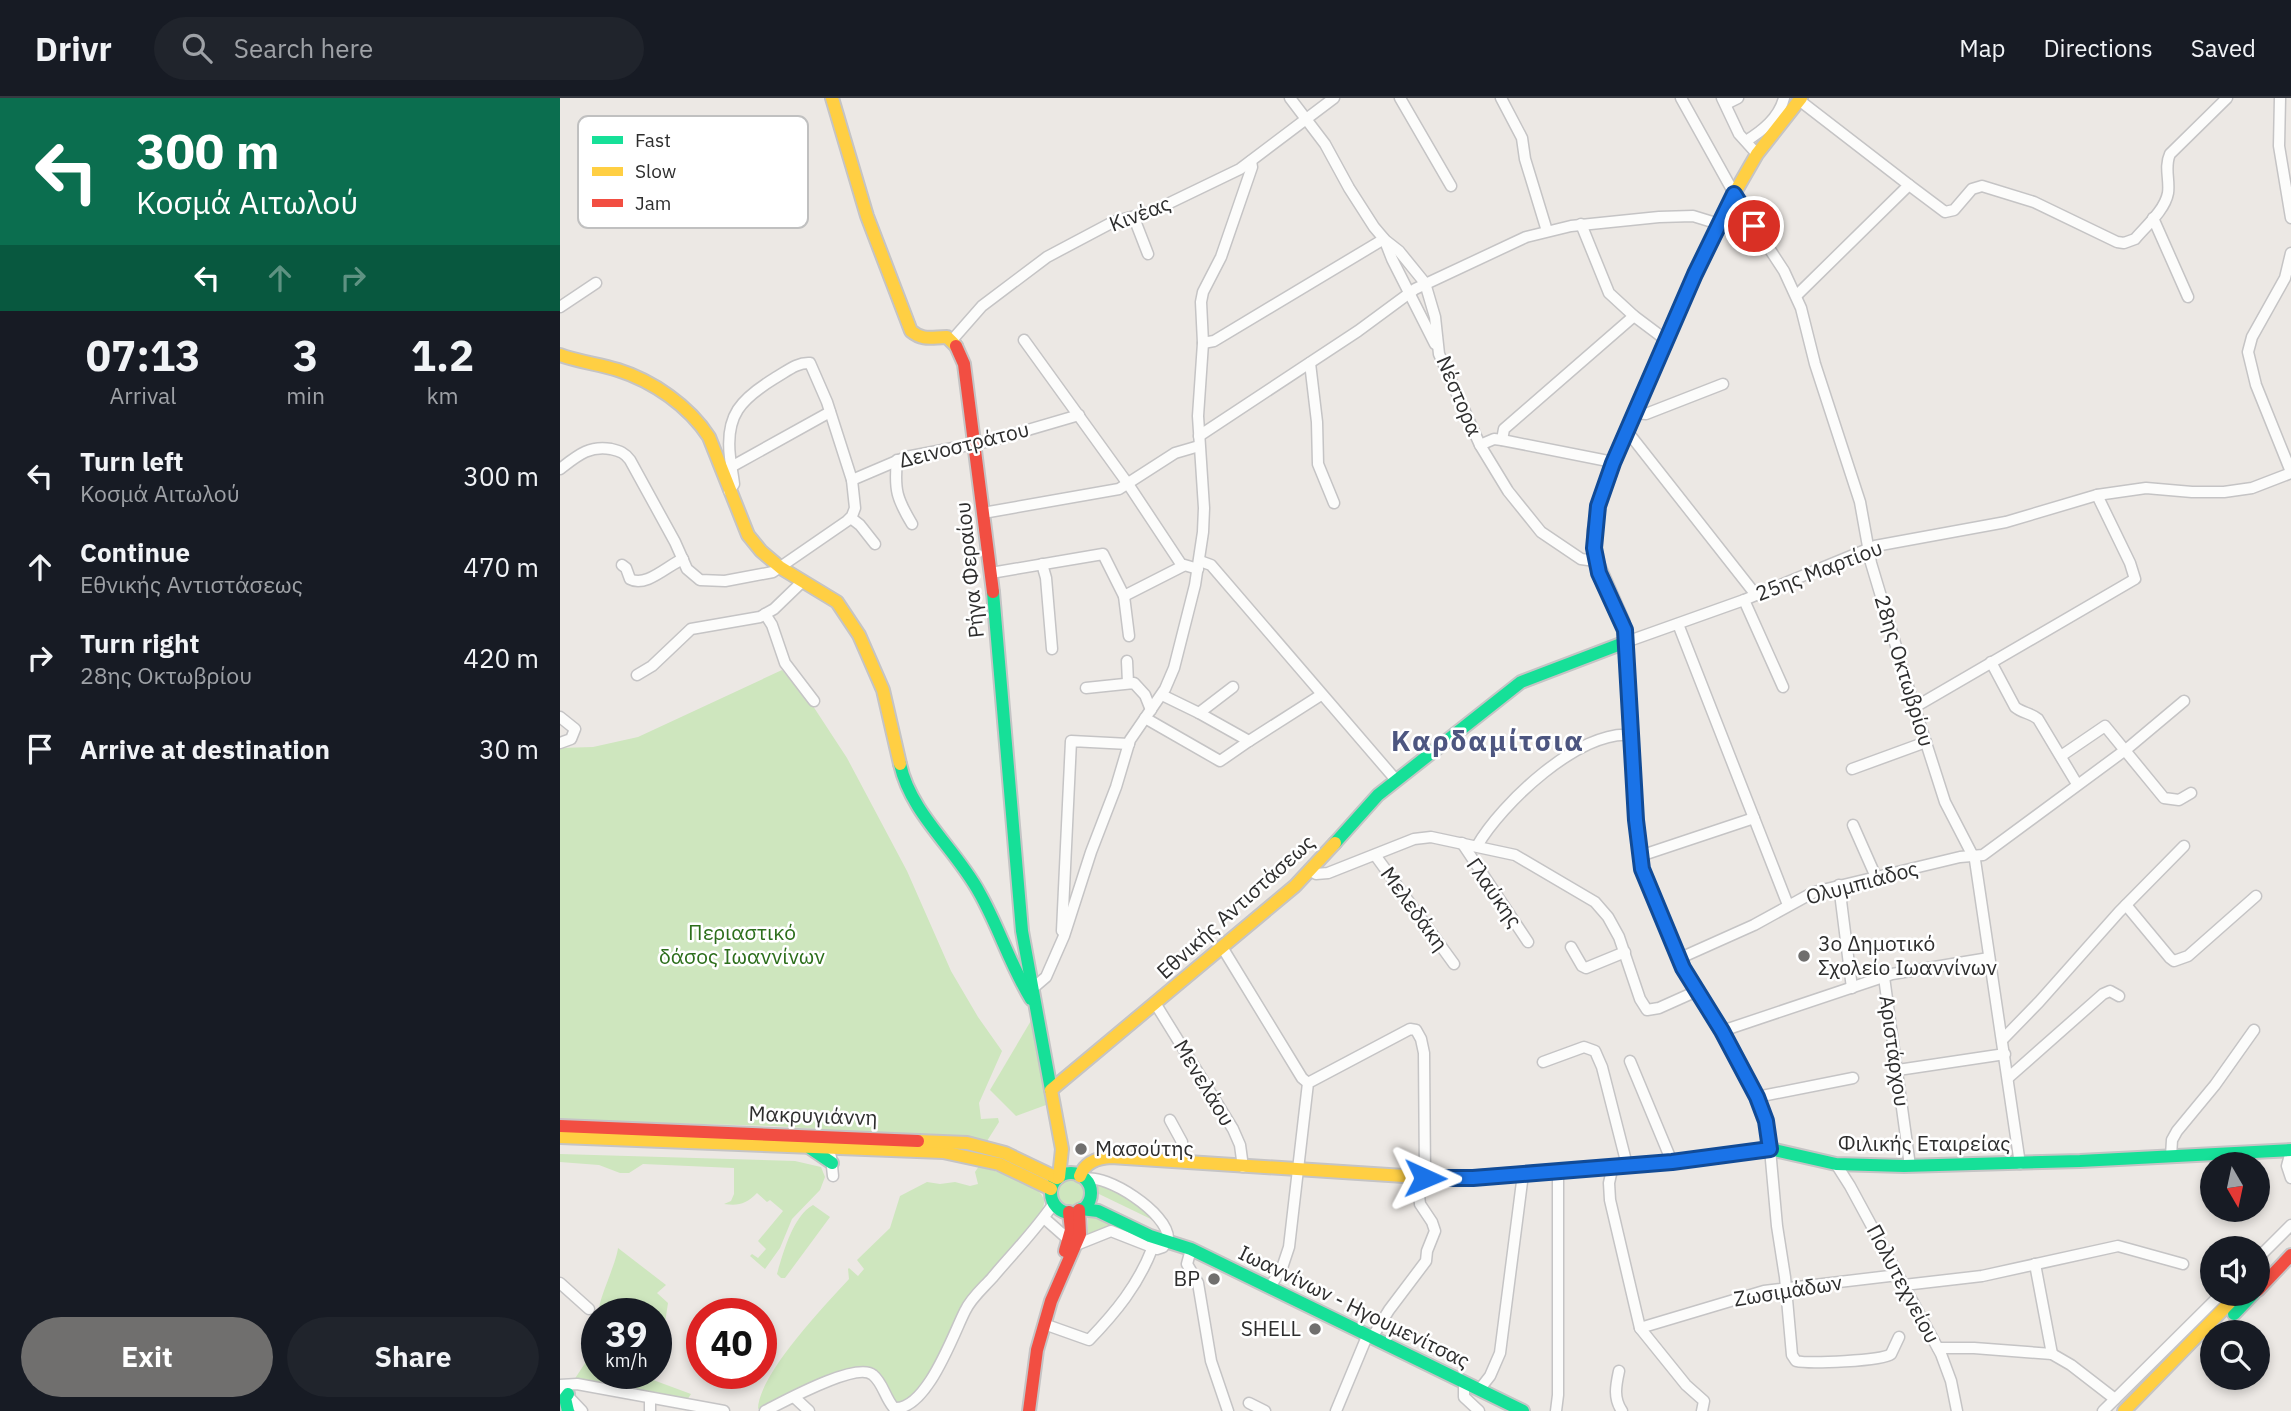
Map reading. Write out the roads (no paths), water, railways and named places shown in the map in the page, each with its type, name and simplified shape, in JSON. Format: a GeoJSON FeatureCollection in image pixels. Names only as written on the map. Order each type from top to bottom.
{"type":"FeatureCollection","features":[{"type":"Feature","properties":{"kind":"main road"},"geometry":{"type":"LineString","coordinates":[[832,98],[842,139],[911,331],[922,338],[953,339]]}},
{"type":"Feature","properties":{"kind":"main road"},"geometry":{"type":"LineString","coordinates":[[1626,642],[1623,622],[1595,561],[1595,519],[1613,463],[1634,412],[1719,224],[1757,154],[1800,99]]}},
{"type":"Feature","properties":{"kind":"main road","name":"Ρήγα Φεραίου"},"geometry":{"type":"LineString","coordinates":[[953,339],[959,347],[964,364],[984,513],[1024,945],[1051,1090]]}},
{"type":"Feature","properties":{"kind":"main road"},"geometry":{"type":"LineString","coordinates":[[560,355],[633,375],[690,414],[707,432],[748,536],[781,568],[837,602],[859,635],[883,690],[901,770],[908,789],[979,891],[1016,974],[1036,1007]]}},
{"type":"Feature","properties":{"kind":"main road","name":"Εθνικής Αντιστάσεως"},"geometry":{"type":"LineString","coordinates":[[1051,1090],[1311,871],[1359,814],[1396,780],[1521,682],[1626,642]]}},
{"type":"Feature","properties":{"kind":"main road"},"geometry":{"type":"LineString","coordinates":[[1051,1090],[1062,1149],[1054,1203],[1060,1209],[1076,1210],[1088,1202],[1090,1192],[1062,1149]]}},
{"type":"Feature","properties":{"kind":"main road","name":"Μακρυγιάννη"},"geometry":{"type":"LineString","coordinates":[[560,1126],[835,1142],[933,1151],[966,1155],[1001,1165],[1034,1179],[1056,1182]]}},
{"type":"Feature","properties":{"kind":"main road","name":"Μακρυγιάννη"},"geometry":{"type":"LineString","coordinates":[[560,1137],[805,1146],[835,1142]]}},
{"type":"Feature","properties":{"kind":"main road"},"geometry":{"type":"LineString","coordinates":[[805,1146],[825,1156],[834,1172]]}},
{"type":"Feature","properties":{"kind":"main road","name":"Φιλικής Εταιρείας"},"geometry":{"type":"LineString","coordinates":[[1080,1176],[1085,1165],[1101,1158],[1120,1157],[1421,1178],[1466,1178],[1672,1162],[1770,1149],[1836,1164],[1910,1166],[2021,1164],[2291,1151]]}},
{"type":"Feature","properties":{"kind":"main road"},"geometry":{"type":"LineString","coordinates":[[1056,1182],[1067,1173],[1080,1176]]}},
{"type":"Feature","properties":{"kind":"main road","name":"Ιωαννίνων - Ηγουμενίτσας"},"geometry":{"type":"LineString","coordinates":[[1090,1192],[1101,1202],[1154,1229],[1168,1240]]}},
{"type":"Feature","properties":{"kind":"main road"},"geometry":{"type":"LineString","coordinates":[[1029,1411],[1034,1368],[1044,1324],[1073,1242],[1071,1230],[1076,1210]]}},
{"type":"Feature","properties":{"kind":"main road","name":"Ιωαννίνων - Ηγουμενίτσας"},"geometry":{"type":"LineString","coordinates":[[1076,1210],[1098,1210],[1150,1236],[1191,1249],[1522,1411]]}},
{"type":"Feature","properties":{"kind":"main road"},"geometry":{"type":"LineString","coordinates":[[2270,1262],[2291,1240]]}},
{"type":"Feature","properties":{"kind":"main road"},"geometry":{"type":"LineString","coordinates":[[2270,1277],[2291,1255]]}},
{"type":"Feature","properties":{"kind":"main road"},"geometry":{"type":"LineString","coordinates":[[2124,1411],[2226,1306]]}},
{"type":"Feature","properties":{"kind":"main road"},"geometry":{"type":"LineString","coordinates":[[2229,1320],[2242,1306]]}},
{"type":"Feature","properties":{"kind":"main road"},"geometry":{"type":"LineString","coordinates":[[2139,1411],[2200,1349]]}},
{"type":"Feature","properties":{"kind":"main road"},"geometry":{"type":"LineString","coordinates":[[563,1388],[568,1411]]}},
{"type":"Feature","properties":{"kind":"street","name":"Νέστορα"},"geometry":{"type":"LineString","coordinates":[[1290,98],[1325,144],[1362,211],[1425,283],[1435,317],[1439,354],[1480,445],[1508,491],[1537,528],[1581,559],[1595,561]]}},
{"type":"Feature","properties":{"kind":"street","name":"Κινέας"},"geometry":{"type":"LineString","coordinates":[[953,339],[982,306],[1047,257],[1113,222],[1134,218],[1165,206],[1251,161],[1334,98]]}},
{"type":"Feature","properties":{"kind":"street"},"geometry":{"type":"LineString","coordinates":[[1400,98],[1451,186]]}},
{"type":"Feature","properties":{"kind":"street"},"geometry":{"type":"LineString","coordinates":[[1501,98],[1522,138],[1525,159],[1547,230]]}},
{"type":"Feature","properties":{"kind":"street","name":"28ης Οκτωβρίου"},"geometry":{"type":"LineString","coordinates":[[1681,98],[1734,194],[1797,295],[1815,364],[1860,502],[1868,548],[1914,707],[1945,802],[1973,857],[2006,1054],[2021,1164]]}},
{"type":"Feature","properties":{"kind":"street"},"geometry":{"type":"LineString","coordinates":[[1738,98],[1724,101],[1736,129],[1757,154]]}},
{"type":"Feature","properties":{"kind":"street"},"geometry":{"type":"LineString","coordinates":[[1746,141],[1768,124],[1779,111],[1784,98]]}},
{"type":"Feature","properties":{"kind":"street"},"geometry":{"type":"LineString","coordinates":[[1800,99],[1945,212],[1954,210],[1972,189],[1982,186],[2034,202],[2122,243],[2133,241],[2164,205],[2168,195],[2168,157],[2227,98]]}},
{"type":"Feature","properties":{"kind":"street"},"geometry":{"type":"LineString","coordinates":[[2280,98],[2279,146],[2291,218]]}},
{"type":"Feature","properties":{"kind":"street"},"geometry":{"type":"LineString","coordinates":[[1032,989],[1046,977],[1064,936],[1129,744],[1162,695],[1174,668],[1199,565],[1204,508],[1198,397],[1203,343],[1200,321],[1202,297],[1221,257],[1252,167],[1251,161]]}},
{"type":"Feature","properties":{"kind":"street"},"geometry":{"type":"LineString","coordinates":[[1797,295],[1909,185]]}},
{"type":"Feature","properties":{"kind":"street"},"geometry":{"type":"LineString","coordinates":[[984,513],[1119,489],[1199,441],[1410,292],[1515,242],[1547,230],[1680,216],[1719,224]]}},
{"type":"Feature","properties":{"kind":"street"},"geometry":{"type":"LineString","coordinates":[[1134,218],[1148,254]]}},
{"type":"Feature","properties":{"kind":"street"},"geometry":{"type":"LineString","coordinates":[[2153,218],[2188,297]]}},
{"type":"Feature","properties":{"kind":"street"},"geometry":{"type":"LineString","coordinates":[[1581,225],[1606,289],[1634,316],[1666,340]]}},
{"type":"Feature","properties":{"kind":"street"},"geometry":{"type":"LineString","coordinates":[[1203,343],[1214,341],[1384,239],[1439,354]]}},
{"type":"Feature","properties":{"kind":"street"},"geometry":{"type":"LineString","coordinates":[[2291,253],[2285,278],[2252,337],[2248,352],[2256,385],[2291,473]]}},
{"type":"Feature","properties":{"kind":"street"},"geometry":{"type":"LineString","coordinates":[[560,307],[596,283]]}},
{"type":"Feature","properties":{"kind":"street"},"geometry":{"type":"LineString","coordinates":[[1502,440],[1504,429],[1634,316]]}},
{"type":"Feature","properties":{"kind":"street"},"geometry":{"type":"LineString","coordinates":[[1024,340],[1128,484],[1183,566]]}},
{"type":"Feature","properties":{"kind":"street"},"geometry":{"type":"LineString","coordinates":[[560,469],[584,451],[593,448],[624,453],[693,576],[708,581],[773,572],[852,517],[855,508],[852,480],[830,412],[810,363],[794,367],[762,386],[735,411],[730,436],[734,484],[729,491]]}},
{"type":"Feature","properties":{"kind":"street"},"geometry":{"type":"LineString","coordinates":[[1310,363],[1317,422],[1317,461],[1334,503]]}},
{"type":"Feature","properties":{"kind":"street"},"geometry":{"type":"LineString","coordinates":[[1634,412],[1646,414],[1723,384]]}},
{"type":"Feature","properties":{"kind":"street"},"geometry":{"type":"LineString","coordinates":[[731,467],[830,412]]}},
{"type":"Feature","properties":{"kind":"street","name":"Δεινοστράτου"},"geometry":{"type":"LineString","coordinates":[[852,480],[912,455],[974,444],[1079,415]]}},
{"type":"Feature","properties":{"kind":"street"},"geometry":{"type":"LineString","coordinates":[[1627,431],[1756,595]]}},
{"type":"Feature","properties":{"kind":"street"},"geometry":{"type":"LineString","coordinates":[[1480,445],[1494,439],[1502,440],[1613,463]]}},
{"type":"Feature","properties":{"kind":"street"},"geometry":{"type":"LineString","coordinates":[[897,460],[897,497],[912,524]]}},
{"type":"Feature","properties":{"kind":"street","name":"25ης Μαρτίου"},"geometry":{"type":"LineString","coordinates":[[1626,642],[1744,600],[1868,548],[2006,522],[2097,495],[2146,488],[2224,492],[2252,488],[2291,473]]}},
{"type":"Feature","properties":{"kind":"street"},"geometry":{"type":"LineString","coordinates":[[1914,707],[2135,579],[2097,495]]}},
{"type":"Feature","properties":{"kind":"street"},"geometry":{"type":"LineString","coordinates":[[852,517],[875,544]]}},
{"type":"Feature","properties":{"kind":"street"},"geometry":{"type":"LineString","coordinates":[[990,573],[1103,554],[1124,596],[1129,636]]}},
{"type":"Feature","properties":{"kind":"street"},"geometry":{"type":"LineString","coordinates":[[622,565],[631,580],[640,582],[683,559]]}},
{"type":"Feature","properties":{"kind":"street"},"geometry":{"type":"LineString","coordinates":[[1042,564],[1046,578],[1052,649]]}},
{"type":"Feature","properties":{"kind":"street"},"geometry":{"type":"LineString","coordinates":[[1124,596],[1183,566],[1210,565],[1396,780]]}},
{"type":"Feature","properties":{"kind":"street"},"geometry":{"type":"LineString","coordinates":[[637,675],[652,666],[691,629],[747,620],[765,614],[803,581]]}},
{"type":"Feature","properties":{"kind":"street"},"geometry":{"type":"LineString","coordinates":[[1744,600],[1783,687]]}},
{"type":"Feature","properties":{"kind":"street"},"geometry":{"type":"LineString","coordinates":[[765,614],[772,625],[785,663],[814,701]]}},
{"type":"Feature","properties":{"kind":"street"},"geometry":{"type":"LineString","coordinates":[[1678,624],[1788,905]]}},
{"type":"Feature","properties":{"kind":"street"},"geometry":{"type":"LineString","coordinates":[[1626,642],[1640,856],[1647,883],[1678,959],[1722,1031],[1757,1097],[1766,1121],[1792,1355],[1796,1361],[1811,1363],[1887,1357],[1899,1337]]}},
{"type":"Feature","properties":{"kind":"street"},"geometry":{"type":"LineString","coordinates":[[1127,661],[1128,682]]}},
{"type":"Feature","properties":{"kind":"street"},"geometry":{"type":"LineString","coordinates":[[1991,662],[2015,707],[2020,711],[2032,713],[2039,719],[2077,784]]}},
{"type":"Feature","properties":{"kind":"street"},"geometry":{"type":"LineString","coordinates":[[1086,688],[1134,683],[1144,693],[1148,714],[1220,761],[1321,695]]}},
{"type":"Feature","properties":{"kind":"street"},"geometry":{"type":"LineString","coordinates":[[1199,713],[1233,687]]}},
{"type":"Feature","properties":{"kind":"street"},"geometry":{"type":"LineString","coordinates":[[1162,695],[1250,741]]}},
{"type":"Feature","properties":{"kind":"street"},"geometry":{"type":"LineString","coordinates":[[1973,857],[1986,853],[2125,749],[2184,701]]}},
{"type":"Feature","properties":{"kind":"street"},"geometry":{"type":"LineString","coordinates":[[560,717],[575,729],[572,739],[560,743]]}},
{"type":"Feature","properties":{"kind":"street"},"geometry":{"type":"LineString","coordinates":[[2061,756],[2105,726],[2164,798],[2179,800],[2191,793]]}},
{"type":"Feature","properties":{"kind":"street"},"geometry":{"type":"LineString","coordinates":[[1477,846],[1520,794],[1548,770],[1602,738],[1631,735]]}},
{"type":"Feature","properties":{"kind":"street"},"geometry":{"type":"LineString","coordinates":[[1064,936],[1062,930],[1071,741],[1129,744]]}},
{"type":"Feature","properties":{"kind":"street"},"geometry":{"type":"LineString","coordinates":[[1852,769],[1926,742]]}},
{"type":"Feature","properties":{"kind":"street"},"geometry":{"type":"LineString","coordinates":[[1640,856],[1754,818]]}},
{"type":"Feature","properties":{"kind":"street"},"geometry":{"type":"LineString","coordinates":[[1853,825],[1876,877]]}},
{"type":"Feature","properties":{"kind":"street"},"geometry":{"type":"LineString","coordinates":[[1311,871],[1316,874],[1328,873],[1422,837],[1517,856],[1595,902],[1610,920],[1625,952],[1640,999],[1647,1010],[1659,1008],[1697,991]]}},
{"type":"Feature","properties":{"kind":"street","name":"Γλαύκης"},"geometry":{"type":"LineString","coordinates":[[1462,844],[1528,942]]}},
{"type":"Feature","properties":{"kind":"street"},"geometry":{"type":"LineString","coordinates":[[2003,1039],[2184,846]]}},
{"type":"Feature","properties":{"kind":"street","name":"Μελεδάκη"},"geometry":{"type":"LineString","coordinates":[[1375,855],[1454,964]]}},
{"type":"Feature","properties":{"kind":"street","name":"Ολυμπιάδος"},"geometry":{"type":"LineString","coordinates":[[1678,959],[1754,925],[1814,892],[1960,857],[1973,857]]}},
{"type":"Feature","properties":{"kind":"street"},"geometry":{"type":"LineString","coordinates":[[1839,885],[1852,988]]}},
{"type":"Feature","properties":{"kind":"street"},"geometry":{"type":"LineString","coordinates":[[2126,905],[2170,958],[2180,961],[2256,896]]}},
{"type":"Feature","properties":{"kind":"street"},"geometry":{"type":"LineString","coordinates":[[1222,947],[1302,1078],[1308,1083]]}},
{"type":"Feature","properties":{"kind":"street"},"geometry":{"type":"LineString","coordinates":[[1571,947],[1581,965],[1586,968],[1625,952]]}},
{"type":"Feature","properties":{"kind":"street"},"geometry":{"type":"LineString","coordinates":[[1722,1031],[1884,977],[1989,958]]}},
{"type":"Feature","properties":{"kind":"street","name":"Αριστάρχου"},"geometry":{"type":"LineString","coordinates":[[1884,977],[1910,1166]]}},
{"type":"Feature","properties":{"kind":"street"},"geometry":{"type":"LineString","coordinates":[[2008,1078],[2102,995],[2110,991],[2119,996]]}},
{"type":"Feature","properties":{"kind":"street","name":"Μενελάου"},"geometry":{"type":"LineString","coordinates":[[1155,1003],[1233,1129],[1240,1145],[1243,1167]]}},
{"type":"Feature","properties":{"kind":"street"},"geometry":{"type":"LineString","coordinates":[[1308,1083],[1407,1029],[1416,1030],[1423,1046],[1425,1064],[1420,1204],[1434,1226],[1434,1235],[1426,1261],[1370,1335],[1336,1411]]}},
{"type":"Feature","properties":{"kind":"street"},"geometry":{"type":"LineString","coordinates":[[2171,1156],[2172,1140],[2176,1131],[2215,1085],[2254,1030]]}},
{"type":"Feature","properties":{"kind":"street"},"geometry":{"type":"LineString","coordinates":[[1543,1062],[1584,1047],[1595,1051],[1627,1165]]}},
{"type":"Feature","properties":{"kind":"street"},"geometry":{"type":"LineString","coordinates":[[1898,1070],[2006,1054]]}},
{"type":"Feature","properties":{"kind":"street"},"geometry":{"type":"LineString","coordinates":[[1630,1061],[1672,1162]]}},
{"type":"Feature","properties":{"kind":"street"},"geometry":{"type":"LineString","coordinates":[[1757,1097],[1853,1078]]}},
{"type":"Feature","properties":{"kind":"street"},"geometry":{"type":"LineString","coordinates":[[1270,1287],[1282,1268],[1289,1247],[1308,1083]]}},
{"type":"Feature","properties":{"kind":"street"},"geometry":{"type":"LineString","coordinates":[[1170,1120],[1182,1142],[1183,1161]]}},
{"type":"Feature","properties":{"kind":"street"},"geometry":{"type":"LineString","coordinates":[[834,1172],[835,1142]]}},
{"type":"Feature","properties":{"kind":"street"},"geometry":{"type":"LineString","coordinates":[[2291,1151],[2287,1166],[2291,1178]]}},
{"type":"Feature","properties":{"kind":"street","name":"Πολυτεχνείου"},"geometry":{"type":"LineString","coordinates":[[1836,1164],[1938,1348],[1951,1381],[1957,1411]]}},
{"type":"Feature","properties":{"kind":"street"},"geometry":{"type":"LineString","coordinates":[[1613,1165],[1609,1183],[1610,1200],[1640,1328],[1686,1385],[1704,1401],[1702,1411]]}},
{"type":"Feature","properties":{"kind":"street"},"geometry":{"type":"LineString","coordinates":[[1556,1411],[1558,1171]]}},
{"type":"Feature","properties":{"kind":"street"},"geometry":{"type":"LineString","coordinates":[[1479,1390],[1490,1376],[1500,1353],[1523,1174]]}},
{"type":"Feature","properties":{"kind":"street"},"geometry":{"type":"LineString","coordinates":[[1044,1218],[1073,1242],[1111,1231],[1153,1249],[1160,1249],[1168,1240],[1166,1227],[1146,1204],[1096,1179],[1080,1176]]}},
{"type":"Feature","properties":{"kind":"street"},"geometry":{"type":"LineString","coordinates":[[765,1411],[839,1377],[868,1372],[878,1382],[891,1405],[899,1410],[906,1410],[922,1395],[937,1374],[968,1305],[1054,1203]]}},
{"type":"Feature","properties":{"kind":"street"},"geometry":{"type":"LineString","coordinates":[[2270,1246],[2291,1225]]}},
{"type":"Feature","properties":{"kind":"street"},"geometry":{"type":"LineString","coordinates":[[1904,1285],[1948,1282],[2118,1245],[2183,1264]]}},
{"type":"Feature","properties":{"kind":"street"},"geometry":{"type":"LineString","coordinates":[[1044,1324],[1089,1339],[1125,1300],[1153,1249]]}},
{"type":"Feature","properties":{"kind":"street"},"geometry":{"type":"LineString","coordinates":[[1191,1249],[1187,1264],[1198,1283],[1211,1361],[1228,1411]]}},
{"type":"Feature","properties":{"kind":"street"},"geometry":{"type":"LineString","coordinates":[[2035,1264],[2052,1353]]}},
{"type":"Feature","properties":{"kind":"street","name":"Ζωσιμάδων"},"geometry":{"type":"LineString","coordinates":[[1640,1328],[1734,1298],[1786,1288],[1898,1275]]}},
{"type":"Feature","properties":{"kind":"street"},"geometry":{"type":"LineString","coordinates":[[560,1283],[581,1302]]}},
{"type":"Feature","properties":{"kind":"street"},"geometry":{"type":"LineString","coordinates":[[2103,1411],[2209,1306]]}},
{"type":"Feature","properties":{"kind":"street"},"geometry":{"type":"LineString","coordinates":[[1938,1348],[2052,1353],[2071,1364],[2115,1399]]}},
{"type":"Feature","properties":{"kind":"street"},"geometry":{"type":"LineString","coordinates":[[1619,1371],[1615,1388],[1622,1411]]}},
{"type":"Feature","properties":{"kind":"street"},"geometry":{"type":"LineString","coordinates":[[1464,1382],[1464,1397],[1479,1411]]}},
{"type":"Feature","properties":{"kind":"street"},"geometry":{"type":"LineString","coordinates":[[582,1411],[563,1388],[577,1384],[650,1399],[670,1407],[699,1405],[724,1411]]}},
{"type":"Feature","properties":{"kind":"street"},"geometry":{"type":"LineString","coordinates":[[794,1397],[809,1411]]}},
{"type":"Feature","properties":{"kind":"street"},"geometry":{"type":"LineString","coordinates":[[650,1399],[650,1411]]}},
{"type":"Feature","properties":{"kind":"street"},"geometry":{"type":"LineString","coordinates":[[1249,1403],[1265,1411]]}},
{"type":"Feature","properties":{"kind":"place","name":"3ο Δημοτικό Σχολείο Ιωαννίνων"},"geometry":{"type":"Point","coordinates":[1804,956]}},
{"type":"Feature","properties":{"kind":"place","name":"Μασούτης"},"geometry":{"type":"Point","coordinates":[1081,1149]}},
{"type":"Feature","properties":{"kind":"place","name":"BP"},"geometry":{"type":"Point","coordinates":[1214,1279]}},
{"type":"Feature","properties":{"kind":"place","name":"SHELL"},"geometry":{"type":"Point","coordinates":[1315,1329]}},
{"type":"Feature","properties":{"kind":"district","name":"Καρδαμίτσια"},"geometry":{"type":"Point","coordinates":[1488,741]}},
{"type":"Feature","properties":{"kind":"park label","name":"Περιαστικό δάσος Ιωαννίνων"},"geometry":{"type":"Point","coordinates":[742,945]}}]}
